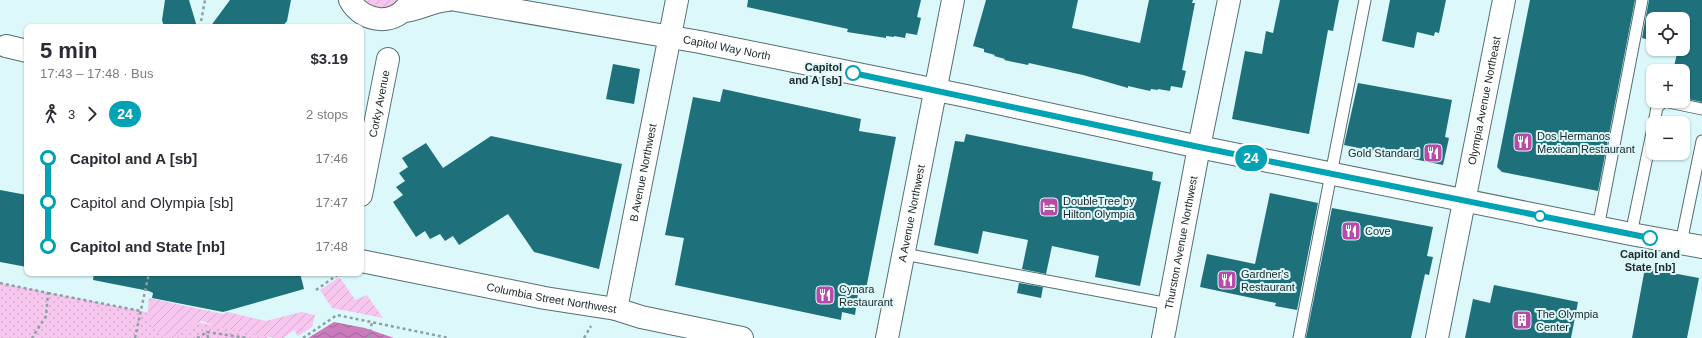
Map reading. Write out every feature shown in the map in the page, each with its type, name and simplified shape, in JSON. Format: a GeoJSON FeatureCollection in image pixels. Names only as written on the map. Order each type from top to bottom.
{"type":"FeatureCollection","features":[{"type":"Feature","properties":{"kind":"street"},"geometry":{"type":"LineString","coordinates":[[350,0],[360,12],[373,19],[384,20],[394,17],[407,6],[416,10],[430,2],[448,0]]}},
{"type":"Feature","properties":{"kind":"street","name":"Capitol Way North"},"geometry":{"type":"LineString","coordinates":[[456,0],[490,3],[670,36],[936,90],[1331,174],[1598,228],[1702,247]]}},
{"type":"Feature","properties":{"kind":"street","name":"B Avenue Northwest"},"geometry":{"type":"LineString","coordinates":[[616,308],[678,0]]}},
{"type":"Feature","properties":{"kind":"street","name":"A Avenue Northwest"},"geometry":{"type":"LineString","coordinates":[[887,338],[953,0]]}},
{"type":"Feature","properties":{"kind":"street","name":"Thurston Avenue Northwest"},"geometry":{"type":"LineString","coordinates":[[1163,338],[1199,147],[1229,0]]}},
{"type":"Feature","properties":{"kind":"street","name":"Olympia Avenue Northeast"},"geometry":{"type":"LineString","coordinates":[[1437,338],[1504,0]]}},
{"type":"Feature","properties":{"kind":"street","name":"Corky Avenue"},"geometry":{"type":"LineString","coordinates":[[364,180],[388,59]]}},
{"type":"Feature","properties":{"kind":"street","name":"Columbia Street Northwest"},"geometry":{"type":"LineString","coordinates":[[364,262],[545,298],[616,308],[641,317],[742,338]]}},
{"type":"Feature","properties":{"kind":"lane"},"geometry":{"type":"LineString","coordinates":[[1299,338],[1365,0]]}},
{"type":"Feature","properties":{"kind":"lane"},"geometry":{"type":"LineString","coordinates":[[1598,228],[1642,0]]}},
{"type":"Feature","properties":{"kind":"lane"},"geometry":{"type":"LineString","coordinates":[[1656,116],[1658,107],[1664,101],[1702,109]]}},
{"type":"Feature","properties":{"kind":"lane"},"geometry":{"type":"LineString","coordinates":[[1681,242],[1702,140]]}},
{"type":"Feature","properties":{"kind":"lane"},"geometry":{"type":"LineString","coordinates":[[1631,234],[1646,160]]}},
{"type":"Feature","properties":{"kind":"lane"},"geometry":{"type":"LineString","coordinates":[[904,254],[1169,304]]}},
{"type":"Feature","properties":{"kind":"path"},"geometry":{"type":"LineString","coordinates":[[201,24],[205,0]]}},
{"type":"Feature","properties":{"kind":"path"},"geometry":{"type":"LineString","coordinates":[[135,338],[148,276]]}},
{"type":"Feature","properties":{"kind":"path"},"geometry":{"type":"LineString","coordinates":[[316,290],[336,276]]}},
{"type":"Feature","properties":{"kind":"path"},"geometry":{"type":"LineString","coordinates":[[0,283],[140,311]]}},
{"type":"Feature","properties":{"kind":"path"},"geometry":{"type":"LineString","coordinates":[[32,338],[46,316],[48,293]]}},
{"type":"Feature","properties":{"kind":"path"},"geometry":{"type":"LineString","coordinates":[[303,338],[337,315],[438,337],[449,338]]}},
{"type":"Feature","properties":{"kind":"path"},"geometry":{"type":"LineString","coordinates":[[369,338],[372,322]]}},
{"type":"Feature","properties":{"kind":"path"},"geometry":{"type":"LineString","coordinates":[[584,338],[592,325]]}},
{"type":"Feature","properties":{"kind":"path"},"geometry":{"type":"LineString","coordinates":[[197,338],[206,332],[247,338]]}},
{"type":"Feature","properties":{"kind":"path"},"geometry":{"type":"LineString","coordinates":[[206,332],[208,338]]}},
{"type":"Feature","properties":{"kind":"shaded area"},"geometry":{"type":"Polygon","coordinates":[[[360,0],[400,0],[393,8],[377,11],[360,0]]]}},
{"type":"Feature","properties":{"kind":"shaded area"},"geometry":{"type":"Polygon","coordinates":[[[338,278],[341,279],[355,300],[367,295],[383,318],[332,308],[320,290],[338,278]]]}},
{"type":"Feature","properties":{"kind":"shaded area"},"geometry":{"type":"Polygon","coordinates":[[[0,283],[268,336],[267,338],[0,338],[0,283]]]}},
{"type":"Feature","properties":{"kind":"shaded area"},"geometry":{"type":"Polygon","coordinates":[[[149,298],[223,314],[228,312],[266,321],[301,312],[315,315],[312,327],[298,336],[294,330],[283,338],[275,338],[218,327],[202,321],[195,323],[175,338],[160,333],[152,326],[148,314],[149,298]]]}},
{"type":"Feature","properties":{"kind":"water"},"geometry":{"type":"Polygon","coordinates":[[[334,322],[365,328],[394,338],[308,338],[334,322]]]}},
{"type":"Feature","properties":{"kind":"building"},"geometry":{"type":"Polygon","coordinates":[[[165,0],[189,0],[196,24],[163,24],[162,20],[165,0]]]}},
{"type":"Feature","properties":{"kind":"building"},"geometry":{"type":"Polygon","coordinates":[[[230,0],[291,0],[287,21],[284,24],[212,24],[230,0]]]}},
{"type":"Feature","properties":{"kind":"building"},"geometry":{"type":"Polygon","coordinates":[[[748,0],[921,0],[917,17],[921,18],[917,35],[906,33],[905,38],[886,36],[886,38],[847,32],[848,29],[747,7],[748,0]]]}},
{"type":"Feature","properties":{"kind":"building"},"geometry":{"type":"Polygon","coordinates":[[[986,0],[1078,0],[1072,28],[1140,43],[1149,0],[1193,0],[1192,3],[1195,3],[1182,70],[1186,71],[1182,88],[1171,86],[1170,91],[1151,89],[1150,91],[1128,86],[1128,88],[1083,75],[1029,63],[1028,65],[1004,60],[1005,59],[984,52],[984,49],[973,46],[986,0]]]}},
{"type":"Feature","properties":{"kind":"building"},"geometry":{"type":"Polygon","coordinates":[[[1280,0],[1339,0],[1333,31],[1328,30],[1309,134],[1232,119],[1245,51],[1262,54],[1266,31],[1273,33],[1280,0]]]}},
{"type":"Feature","properties":{"kind":"building"},"geometry":{"type":"Polygon","coordinates":[[[1390,0],[1446,0],[1439,33],[1435,32],[1434,36],[1417,32],[1414,48],[1382,41],[1390,0]]]}},
{"type":"Feature","properties":{"kind":"building"},"geometry":{"type":"Polygon","coordinates":[[[1530,0],[1635,0],[1598,191],[1502,172],[1497,167],[1530,0]]]}},
{"type":"Feature","properties":{"kind":"building"},"geometry":{"type":"Polygon","coordinates":[[[1649,0],[1702,0],[1702,102],[1690,99],[1690,64],[1675,64],[1676,56],[1690,56],[1690,12],[1647,12],[1649,0]]]}},
{"type":"Feature","properties":{"kind":"building"},"geometry":{"type":"Polygon","coordinates":[[[1646,16],[1646,39],[1642,38],[1646,16]]]}},
{"type":"Feature","properties":{"kind":"building"},"geometry":{"type":"Polygon","coordinates":[[[613,64],[640,69],[634,104],[606,99],[613,64]]]}},
{"type":"Feature","properties":{"kind":"building"},"geometry":{"type":"Polygon","coordinates":[[[1358,83],[1452,100],[1445,137],[1449,138],[1443,165],[1344,145],[1358,83]]]}},
{"type":"Feature","properties":{"kind":"building"},"geometry":{"type":"Polygon","coordinates":[[[723,89],[861,119],[859,131],[896,137],[865,294],[858,293],[855,315],[842,312],[841,320],[675,285],[684,238],[665,235],[693,97],[720,102],[723,89]]]}},
{"type":"Feature","properties":{"kind":"building","name":"DoubleTree by Hilton Olympia"},"geometry":{"type":"Polygon","coordinates":[[[966,134],[1153,172],[1152,180],[1161,182],[1140,286],[1095,277],[1099,256],[1052,246],[1046,274],[1022,269],[1028,240],[983,231],[978,254],[934,245],[955,141],[964,142],[966,134]]]}},
{"type":"Feature","properties":{"kind":"building"},"geometry":{"type":"Polygon","coordinates":[[[491,136],[622,164],[599,269],[534,252],[508,214],[459,245],[453,236],[445,241],[440,234],[430,239],[425,231],[416,237],[393,202],[403,195],[396,187],[405,181],[399,173],[408,167],[402,158],[426,143],[443,168],[491,136]]]}},
{"type":"Feature","properties":{"kind":"building"},"geometry":{"type":"Polygon","coordinates":[[[0,190],[24,194],[24,266],[0,262],[0,190]]]}},
{"type":"Feature","properties":{"kind":"building"},"geometry":{"type":"Polygon","coordinates":[[[1270,193],[1318,203],[1297,310],[1275,306],[1276,303],[1200,287],[1207,254],[1255,264],[1270,193]]]}},
{"type":"Feature","properties":{"kind":"building"},"geometry":{"type":"Polygon","coordinates":[[[1332,208],[1433,227],[1427,256],[1433,257],[1429,275],[1425,274],[1411,338],[1306,338],[1332,208]]]}},
{"type":"Feature","properties":{"kind":"building"},"geometry":{"type":"Polygon","coordinates":[[[1645,268],[1699,278],[1687,338],[1632,338],[1645,268]]]}},
{"type":"Feature","properties":{"kind":"building"},"geometry":{"type":"Polygon","coordinates":[[[94,276],[301,276],[304,289],[223,312],[152,298],[153,293],[149,291],[93,280],[94,276]]]}},
{"type":"Feature","properties":{"kind":"building"},"geometry":{"type":"Polygon","coordinates":[[[1019,283],[1043,287],[1041,298],[1017,293],[1019,283]]]}},
{"type":"Feature","properties":{"kind":"building","name":"The Olympia Center"},"geometry":{"type":"Polygon","coordinates":[[[1494,285],[1578,302],[1571,338],[1465,338],[1473,299],[1490,303],[1494,285]]]}},
{"type":"Feature","properties":{"kind":"bus line","name":"24"},"geometry":{"type":"LineString","coordinates":[[853,73],[1199,147],[1650,238]]}},
{"type":"Feature","properties":{"kind":"place","name":"Capitol and A [sb]"},"geometry":{"type":"Point","coordinates":[853,73]}},
{"type":"Feature","properties":{"kind":"place","name":"Dos Hermanos Mexican Restaurant"},"geometry":{"type":"Point","coordinates":[1523,142]}},
{"type":"Feature","properties":{"kind":"place","name":"Gold Standard"},"geometry":{"type":"Point","coordinates":[1433,153]}},
{"type":"Feature","properties":{"kind":"place","name":"DoubleTree by Hilton Olympia"},"geometry":{"type":"Point","coordinates":[1049,207]}},
{"type":"Feature","properties":{"kind":"place","name":"Cove"},"geometry":{"type":"Point","coordinates":[1351,231]}},
{"type":"Feature","properties":{"kind":"place","name":"Capitol and State [nb]"},"geometry":{"type":"Point","coordinates":[1650,238]}},
{"type":"Feature","properties":{"kind":"place","name":"Gardner's Restaurant"},"geometry":{"type":"Point","coordinates":[1227,280]}},
{"type":"Feature","properties":{"kind":"place","name":"Cynara Restaurant"},"geometry":{"type":"Point","coordinates":[825,295]}},
{"type":"Feature","properties":{"kind":"place","name":"The Olympia Center"},"geometry":{"type":"Point","coordinates":[1522,320]}}]}
